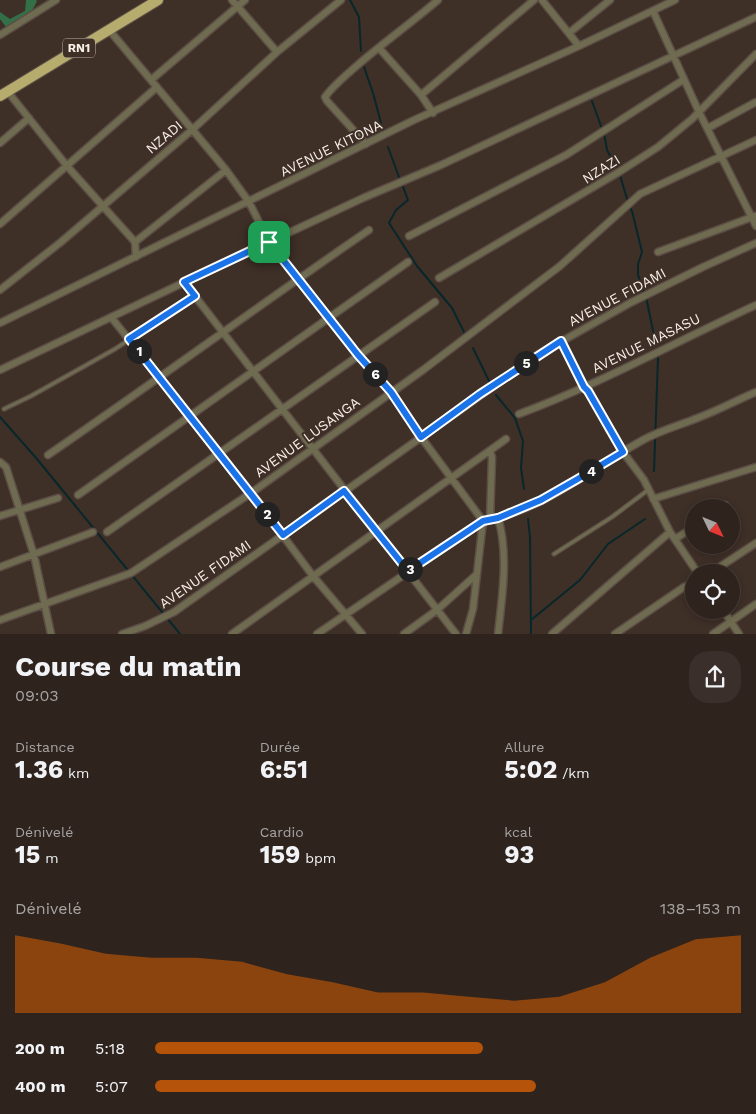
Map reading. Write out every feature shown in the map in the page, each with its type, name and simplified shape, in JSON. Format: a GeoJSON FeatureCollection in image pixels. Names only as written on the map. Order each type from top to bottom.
{"type":"FeatureCollection","features":[{"type":"Feature","properties":{"kind":"highway","name":"RN1"},"geometry":{"type":"LineString","coordinates":[[4,94],[158,0]]}},
{"type":"Feature","properties":{"kind":"street"},"geometry":{"type":"LineString","coordinates":[[232,0],[277,52]]}},
{"type":"Feature","properties":{"kind":"street"},"geometry":{"type":"LineString","coordinates":[[151,80],[245,0]]}},
{"type":"Feature","properties":{"kind":"street","name":"NZADI"},"geometry":{"type":"LineString","coordinates":[[0,290],[61,242],[193,129],[277,52],[341,0]]}},
{"type":"Feature","properties":{"kind":"street"},"geometry":{"type":"LineString","coordinates":[[366,144],[325,97],[379,48],[438,0]]}},
{"type":"Feature","properties":{"kind":"street"},"geometry":{"type":"LineString","coordinates":[[421,95],[534,0]]}},
{"type":"Feature","properties":{"kind":"street"},"geometry":{"type":"LineString","coordinates":[[542,0],[579,46]]}},
{"type":"Feature","properties":{"kind":"street"},"geometry":{"type":"LineString","coordinates":[[569,33],[610,0]]}},
{"type":"Feature","properties":{"kind":"street","name":"AVENUE KITONA"},"geometry":{"type":"LineString","coordinates":[[0,323],[366,144],[675,0]]}},
{"type":"Feature","properties":{"kind":"street"},"geometry":{"type":"LineString","coordinates":[[0,35],[53,1]]}},
{"type":"Feature","properties":{"kind":"street"},"geometry":{"type":"LineString","coordinates":[[653,11],[699,112],[754,216],[756,226]]}},
{"type":"Feature","properties":{"kind":"street"},"geometry":{"type":"LineString","coordinates":[[0,370],[363,198],[441,165],[756,17]]}},
{"type":"Feature","properties":{"kind":"street"},"geometry":{"type":"LineString","coordinates":[[110,31],[226,170],[249,202],[269,242],[358,355],[391,392],[421,437],[486,520]]}},
{"type":"Feature","properties":{"kind":"street"},"geometry":{"type":"LineString","coordinates":[[379,48],[421,95],[434,113]]}},
{"type":"Feature","properties":{"kind":"street","name":"NZAZI"},"geometry":{"type":"LineString","coordinates":[[439,278],[619,172],[678,131],[756,54]]}},
{"type":"Feature","properties":{"kind":"street"},"geometry":{"type":"LineString","coordinates":[[409,236],[566,155],[684,80]]}},
{"type":"Feature","properties":{"kind":"street"},"geometry":{"type":"LineString","coordinates":[[0,224],[157,87]]}},
{"type":"Feature","properties":{"kind":"street"},"geometry":{"type":"LineString","coordinates":[[4,94],[29,118],[101,206],[135,242],[136,257]]}},
{"type":"Feature","properties":{"kind":"street"},"geometry":{"type":"LineString","coordinates":[[708,128],[756,102]]}},
{"type":"Feature","properties":{"kind":"street"},"geometry":{"type":"LineString","coordinates":[[0,142],[29,118]]}},
{"type":"Feature","properties":{"kind":"street","name":"AVENUE LUSANGA"},"geometry":{"type":"LineString","coordinates":[[0,620],[131,573],[251,493],[423,370],[560,266],[640,194],[756,140]]}},
{"type":"Feature","properties":{"kind":"street"},"geometry":{"type":"LineString","coordinates":[[135,242],[226,170]]}},
{"type":"Feature","properties":{"kind":"street"},"geometry":{"type":"LineString","coordinates":[[658,252],[754,216]]}},
{"type":"Feature","properties":{"kind":"street"},"geometry":{"type":"LineString","coordinates":[[48,455],[369,230]]}},
{"type":"Feature","properties":{"kind":"street","name":"AVENUE FIDAMI"},"geometry":{"type":"LineString","coordinates":[[122,634],[166,617],[480,394],[561,341],[630,303],[756,243]]}},
{"type":"Feature","properties":{"kind":"street"},"geometry":{"type":"LineString","coordinates":[[78,495],[408,262]]}},
{"type":"Feature","properties":{"kind":"street"},"geometry":{"type":"LineString","coordinates":[[184,282],[456,634]]}},
{"type":"Feature","properties":{"kind":"street"},"geometry":{"type":"LineString","coordinates":[[107,532],[435,302]]}},
{"type":"Feature","properties":{"kind":"street","name":"AVENUE MASASU"},"geometry":{"type":"LineString","coordinates":[[519,414],[584,387],[756,305]]}},
{"type":"Feature","properties":{"kind":"street"},"geometry":{"type":"LineString","coordinates":[[111,317],[251,493],[313,576],[362,634]]}},
{"type":"Feature","properties":{"kind":"street"},"geometry":{"type":"LineString","coordinates":[[561,341],[584,387],[623,452],[644,480],[670,532],[692,564]]}},
{"type":"Feature","properties":{"kind":"street"},"geometry":{"type":"LineString","coordinates":[[317,634],[486,520],[498,518],[541,500],[645,439],[756,392]]}},
{"type":"Feature","properties":{"kind":"street"},"geometry":{"type":"LineString","coordinates":[[232,634],[506,440]]}},
{"type":"Feature","properties":{"kind":"street"},"geometry":{"type":"LineString","coordinates":[[466,634],[473,609],[486,520],[492,457],[490,452]]}},
{"type":"Feature","properties":{"kind":"street"},"geometry":{"type":"LineString","coordinates":[[0,462],[6,467],[34,555],[51,634]]}},
{"type":"Feature","properties":{"kind":"street"},"geometry":{"type":"LineString","coordinates":[[652,499],[756,467]]}},
{"type":"Feature","properties":{"kind":"street"},"geometry":{"type":"LineString","coordinates":[[0,516],[58,498]]}},
{"type":"Feature","properties":{"kind":"street"},"geometry":{"type":"LineString","coordinates":[[498,518],[504,547],[498,634]]}},
{"type":"Feature","properties":{"kind":"street"},"geometry":{"type":"LineString","coordinates":[[0,567],[92,532]]}},
{"type":"Feature","properties":{"kind":"street"},"geometry":{"type":"LineString","coordinates":[[552,634],[670,532]]}},
{"type":"Feature","properties":{"kind":"street"},"geometry":{"type":"LineString","coordinates":[[675,540],[685,533]]}},
{"type":"Feature","properties":{"kind":"street"},"geometry":{"type":"LineString","coordinates":[[724,564],[756,543]]}},
{"type":"Feature","properties":{"kind":"street"},"geometry":{"type":"LineString","coordinates":[[404,634],[437,610],[477,574]]}},
{"type":"Feature","properties":{"kind":"street"},"geometry":{"type":"LineString","coordinates":[[615,634],[685,587]]}},
{"type":"Feature","properties":{"kind":"street"},"geometry":{"type":"LineString","coordinates":[[713,634],[756,604]]}},
{"type":"Feature","properties":{"kind":"street"},"geometry":{"type":"LineString","coordinates":[[731,621],[739,634]]}},
{"type":"Feature","properties":{"kind":"lane"},"geometry":{"type":"LineString","coordinates":[[4,409],[71,374],[195,296]]}},
{"type":"Feature","properties":{"kind":"lane"},"geometry":{"type":"LineString","coordinates":[[554,554],[612,517],[648,490]]}},
{"type":"Feature","properties":{"kind":"green space"},"geometry":{"type":"Polygon","coordinates":[[[26,0],[37,1],[31,12],[22,21],[6,27],[0,19],[0,12],[10,19],[25,11],[26,0]]]}},
{"type":"Feature","properties":{"kind":"waterway"},"geometry":{"type":"LineString","coordinates":[[350,0],[359,17],[361,51]]}},
{"type":"Feature","properties":{"kind":"waterway"},"geometry":{"type":"LineString","coordinates":[[364,67],[381,123]]}},
{"type":"Feature","properties":{"kind":"waterway"},"geometry":{"type":"LineString","coordinates":[[592,101],[602,129]]}},
{"type":"Feature","properties":{"kind":"waterway"},"geometry":{"type":"LineString","coordinates":[[604,133],[607,150],[619,172],[628,202]]}},
{"type":"Feature","properties":{"kind":"waterway"},"geometry":{"type":"LineString","coordinates":[[388,147],[400,180]]}},
{"type":"Feature","properties":{"kind":"waterway"},"geometry":{"type":"LineString","coordinates":[[402,184],[408,200],[396,210],[389,223],[417,266],[452,308],[465,334]]}},
{"type":"Feature","properties":{"kind":"waterway"},"geometry":{"type":"LineString","coordinates":[[629,206],[632,211],[642,252],[638,264],[638,275],[644,293]]}},
{"type":"Feature","properties":{"kind":"waterway"},"geometry":{"type":"LineString","coordinates":[[646,297],[655,340]]}},
{"type":"Feature","properties":{"kind":"waterway"},"geometry":{"type":"LineString","coordinates":[[473,348],[489,381]]}},
{"type":"Feature","properties":{"kind":"waterway"},"geometry":{"type":"LineString","coordinates":[[654,471],[658,358]]}},
{"type":"Feature","properties":{"kind":"waterway"},"geometry":{"type":"LineString","coordinates":[[496,395],[515,418],[523,441],[521,468],[524,489]]}},
{"type":"Feature","properties":{"kind":"waterway"},"geometry":{"type":"LineString","coordinates":[[0,417],[37,459],[180,634]]}},
{"type":"Feature","properties":{"kind":"waterway"},"geometry":{"type":"LineString","coordinates":[[528,519],[530,537],[531,634]]}},
{"type":"Feature","properties":{"kind":"waterway"},"geometry":{"type":"LineString","coordinates":[[531,620],[580,580],[608,544],[645,519]]}},
{"type":"Feature","properties":{"kind":"route"},"geometry":{"type":"LineString","coordinates":[[269,242],[358,355],[391,392],[421,437],[538,354],[561,341],[584,387],[623,452],[541,500],[498,518],[483,521],[408,571],[344,491],[283,535],[129,339],[195,296],[184,282],[269,242]]}}]}
